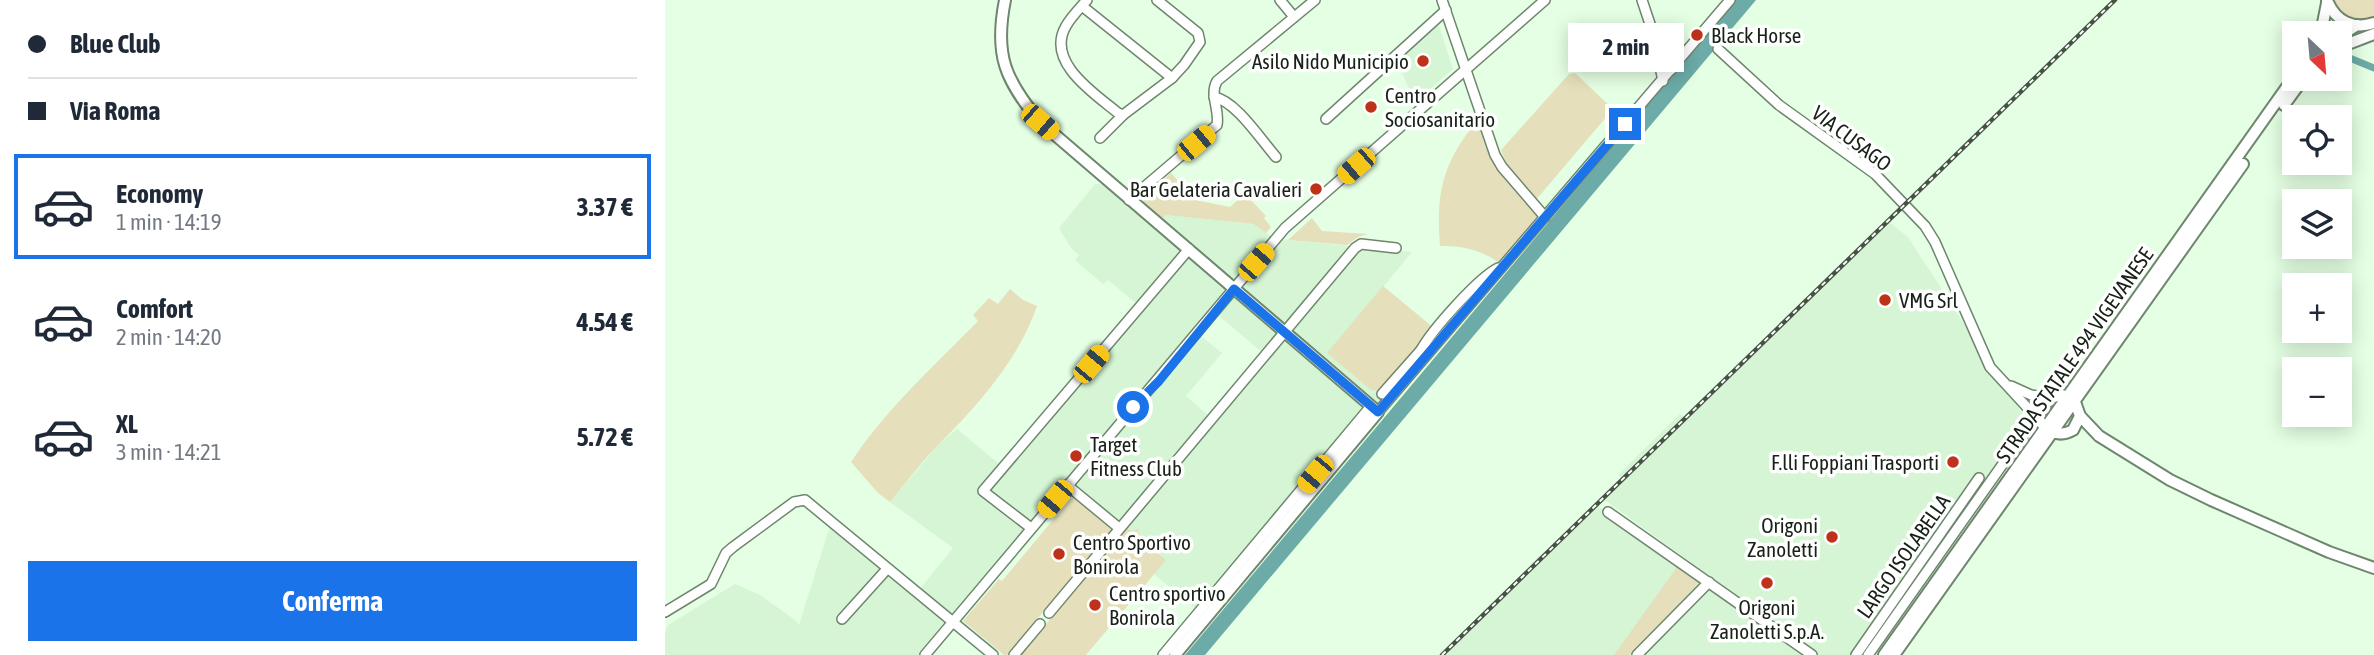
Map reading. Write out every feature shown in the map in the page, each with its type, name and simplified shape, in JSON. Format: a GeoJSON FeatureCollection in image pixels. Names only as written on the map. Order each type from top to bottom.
{"type":"FeatureCollection","features":[{"type":"Feature","properties":{"kind":"main road"},"geometry":{"type":"LineString","coordinates":[[1005,0],[1001,46],[1006,70],[1018,96],[1040,122],[1375,409],[1175,655]]}},
{"type":"Feature","properties":{"kind":"main road"},"geometry":{"type":"LineString","coordinates":[[2327,0],[2337,17],[2347,23],[2374,23]]}},
{"type":"Feature","properties":{"kind":"main road"},"geometry":{"type":"LineString","coordinates":[[2323,21],[2327,0]]}},
{"type":"Feature","properties":{"kind":"main road"},"geometry":{"type":"LineString","coordinates":[[2352,28],[2357,25]]}},
{"type":"Feature","properties":{"kind":"main road"},"geometry":{"type":"LineString","coordinates":[[2352,42],[2374,34]]}},
{"type":"Feature","properties":{"kind":"main road","name":"STRADA STATALE 494 VIGEVANESE"},"geometry":{"type":"LineString","coordinates":[[2071,399],[2284,91]]}},
{"type":"Feature","properties":{"kind":"main road","name":"STRADA STATALE 494 VIGEVANESE"},"geometry":{"type":"LineString","coordinates":[[1894,655],[2071,399],[2294,91]]}},
{"type":"Feature","properties":{"kind":"main road"},"geometry":{"type":"LineString","coordinates":[[2099,436],[2080,416],[2071,399],[2062,395],[2050,398],[2036,417],[2049,430],[2059,434],[2084,431],[2099,436],[2211,500],[2329,552],[2374,568]]}},
{"type":"Feature","properties":{"kind":"main road"},"geometry":{"type":"LineString","coordinates":[[2070,432],[2078,424],[2080,416]]}},
{"type":"Feature","properties":{"kind":"main road","name":"STRADA STATALE 494 VIGEVANESE"},"geometry":{"type":"LineString","coordinates":[[1884,655],[2049,430]]}},
{"type":"Feature","properties":{"kind":"street"},"geometry":{"type":"LineString","coordinates":[[1100,138],[1122,115],[1172,78],[1200,42],[1200,36],[1157,0]]}},
{"type":"Feature","properties":{"kind":"street"},"geometry":{"type":"LineString","coordinates":[[1280,0],[1294,17]]}},
{"type":"Feature","properties":{"kind":"street"},"geometry":{"type":"LineString","coordinates":[[1129,200],[1217,125],[1219,112],[1213,90],[1217,81],[1315,0]]}},
{"type":"Feature","properties":{"kind":"street"},"geometry":{"type":"LineString","coordinates":[[1443,0],[1478,111],[1498,162],[1545,217]]}},
{"type":"Feature","properties":{"kind":"street"},"geometry":{"type":"LineString","coordinates":[[925,655],[1133,407],[1159,381],[1285,228],[1545,0]]}},
{"type":"Feature","properties":{"kind":"street"},"geometry":{"type":"LineString","coordinates":[[1642,0],[1653,33],[1663,81]]}},
{"type":"Feature","properties":{"kind":"street"},"geometry":{"type":"LineString","coordinates":[[1163,655],[1421,355],[1485,276],[1503,266],[1730,0]]}},
{"type":"Feature","properties":{"kind":"street"},"geometry":{"type":"LineString","coordinates":[[1122,115],[1077,78],[1063,55],[1061,38],[1066,26],[1084,3],[1172,78]]}},
{"type":"Feature","properties":{"kind":"street"},"geometry":{"type":"LineString","coordinates":[[1325,119],[1446,10]]}},
{"type":"Feature","properties":{"kind":"street"},"geometry":{"type":"LineString","coordinates":[[1653,33],[1671,70]]}},
{"type":"Feature","properties":{"kind":"street","name":"VIA CUSAGO"},"geometry":{"type":"LineString","coordinates":[[1718,49],[1779,105],[1875,174],[1925,226],[1935,242],[1990,367],[2036,417]]}},
{"type":"Feature","properties":{"kind":"street"},"geometry":{"type":"LineString","coordinates":[[1214,97],[1222,98],[1231,105],[1276,158]]}},
{"type":"Feature","properties":{"kind":"street"},"geometry":{"type":"LineString","coordinates":[[1049,613],[1355,248],[1361,244],[1395,248]]}},
{"type":"Feature","properties":{"kind":"street"},"geometry":{"type":"LineString","coordinates":[[1031,528],[983,491],[1189,249]]}},
{"type":"Feature","properties":{"kind":"street"},"geometry":{"type":"LineString","coordinates":[[1382,394],[1421,355]]}},
{"type":"Feature","properties":{"kind":"street"},"geometry":{"type":"LineString","coordinates":[[2003,382],[2031,395],[2050,398]]}},
{"type":"Feature","properties":{"kind":"street"},"geometry":{"type":"LineString","coordinates":[[1868,655],[2036,417]]}},
{"type":"Feature","properties":{"kind":"street","name":"LARGO ISOLABELLA"},"geometry":{"type":"LineString","coordinates":[[1856,655],[1979,478]]}},
{"type":"Feature","properties":{"kind":"street"},"geometry":{"type":"LineString","coordinates":[[1067,485],[1119,528]]}},
{"type":"Feature","properties":{"kind":"street"},"geometry":{"type":"LineString","coordinates":[[665,612],[711,584],[728,551],[794,502],[805,500],[993,655]]}},
{"type":"Feature","properties":{"kind":"street"},"geometry":{"type":"LineString","coordinates":[[1608,512],[1812,655]]}},
{"type":"Feature","properties":{"kind":"street"},"geometry":{"type":"LineString","coordinates":[[842,619],[887,569]]}},
{"type":"Feature","properties":{"kind":"street"},"geometry":{"type":"LineString","coordinates":[[1637,655],[1709,582]]}},
{"type":"Feature","properties":{"kind":"street"},"geometry":{"type":"LineString","coordinates":[[1014,655],[1040,624]]}},
{"type":"Feature","properties":{"kind":"shaded area"},"geometry":{"type":"Polygon","coordinates":[[[2332,0],[2374,0],[2374,16],[2361,20],[2349,18],[2339,11],[2332,0]]]}},
{"type":"Feature","properties":{"kind":"shaded area","name":"Asilo Nido Municipio"},"geometry":{"type":"Polygon","coordinates":[[[1438,23],[1453,69],[1415,102],[1396,59],[1438,23]]]}},
{"type":"Feature","properties":{"kind":"shaded area"},"geometry":{"type":"Polygon","coordinates":[[[1575,73],[1613,109],[1535,201],[1507,165],[1501,150],[1569,74],[1575,73]]]}},
{"type":"Feature","properties":{"kind":"shaded area"},"geometry":{"type":"Polygon","coordinates":[[[1476,122],[1474,132],[1480,130],[1497,168],[1538,216],[1499,263],[1471,249],[1440,246],[1439,210],[1444,180],[1455,152],[1476,122]]]}},
{"type":"Feature","properties":{"kind":"shaded area"},"geometry":{"type":"Polygon","coordinates":[[[1171,173],[1195,200],[1230,207],[1245,194],[1266,216],[1264,218],[1271,227],[1266,233],[1254,224],[1166,215],[1161,220],[1138,201],[1171,173]]]}},
{"type":"Feature","properties":{"kind":"shaded area"},"geometry":{"type":"Polygon","coordinates":[[[1095,184],[1102,184],[1154,228],[1166,215],[1255,224],[1269,235],[1288,240],[1412,252],[1328,354],[1434,328],[1446,338],[1209,620],[1154,574],[1165,560],[1069,480],[921,655],[665,655],[665,633],[668,625],[735,584],[760,595],[799,625],[830,526],[916,594],[953,548],[890,502],[938,445],[957,429],[1004,468],[1141,307],[1108,280],[1103,284],[1075,260],[1079,255],[1071,248],[1059,228],[1095,184]],[[1218,315],[1201,336],[1222,353],[1186,396],[1208,415],[1262,352],[1218,315]]]}},
{"type":"Feature","properties":{"kind":"shaded area"},"geometry":{"type":"Polygon","coordinates":[[[1312,218],[1322,231],[1368,234],[1347,245],[1288,240],[1312,218]]]}},
{"type":"Feature","properties":{"kind":"shaded area"},"geometry":{"type":"Polygon","coordinates":[[[1889,222],[1908,237],[2028,423],[1863,655],[1818,655],[1605,500],[1624,481],[1618,475],[1680,414],[1687,420],[1889,222]]]}},
{"type":"Feature","properties":{"kind":"shaded area"},"geometry":{"type":"Polygon","coordinates":[[[1383,286],[1434,328],[1382,390],[1371,390],[1327,353],[1383,286]]]}},
{"type":"Feature","properties":{"kind":"shaded area"},"geometry":{"type":"Polygon","coordinates":[[[1010,289],[1023,300],[1037,306],[1020,344],[996,380],[890,502],[878,493],[851,462],[895,406],[978,321],[973,315],[989,298],[998,304],[1010,289]]]}},
{"type":"Feature","properties":{"kind":"shaded area","name":"Centro Sportivo Bonirola"},"geometry":{"type":"Polygon","coordinates":[[[1073,496],[1113,529],[1007,655],[1004,655],[963,621],[999,579],[1002,581],[1073,496]]]}},
{"type":"Feature","properties":{"kind":"shaded area"},"geometry":{"type":"Polygon","coordinates":[[[1598,506],[1803,655],[1445,655],[1598,506]]]}},
{"type":"Feature","properties":{"kind":"shaded area","name":"Centro sportivo Bonirola"},"geometry":{"type":"Polygon","coordinates":[[[1127,528],[1132,531],[1138,529],[1140,538],[1166,560],[1086,655],[1020,655],[1127,528]]]}},
{"type":"Feature","properties":{"kind":"shaded area"},"geometry":{"type":"Polygon","coordinates":[[[1677,567],[1701,583],[1629,655],[1614,655],[1677,567]]]}},
{"type":"Feature","properties":{"kind":"water"},"geometry":{"type":"Polygon","coordinates":[[[1735,0],[1756,0],[1205,655],[1185,655],[1735,0]]]}},
{"type":"Feature","properties":{"kind":"waterway"},"geometry":{"type":"LineString","coordinates":[[2352,59],[2374,68]]}},
{"type":"Feature","properties":{"kind":"railway"},"geometry":{"type":"LineString","coordinates":[[1442,655],[2115,0]]}},
{"type":"Feature","properties":{"kind":"place","name":"Black Horse"},"geometry":{"type":"Point","coordinates":[1697,35]}},
{"type":"Feature","properties":{"kind":"place","name":"Asilo Nido Municipio"},"geometry":{"type":"Point","coordinates":[1423,61]}},
{"type":"Feature","properties":{"kind":"place","name":"Centro Sociosanitario"},"geometry":{"type":"Point","coordinates":[1371,107]}},
{"type":"Feature","properties":{"kind":"place","name":"Bar Gelateria Cavalieri"},"geometry":{"type":"Point","coordinates":[1316,189]}},
{"type":"Feature","properties":{"kind":"place","name":"VMG Srl"},"geometry":{"type":"Point","coordinates":[1885,300]}},
{"type":"Feature","properties":{"kind":"place","name":"Target Fitness Club"},"geometry":{"type":"Point","coordinates":[1076,456]}},
{"type":"Feature","properties":{"kind":"place","name":"F.lli Foppiani Trasporti"},"geometry":{"type":"Point","coordinates":[1953,462]}},
{"type":"Feature","properties":{"kind":"place","name":"Origoni Zanoletti"},"geometry":{"type":"Point","coordinates":[1832,537]}},
{"type":"Feature","properties":{"kind":"place","name":"Centro Sportivo Bonirola"},"geometry":{"type":"Point","coordinates":[1059,554]}},
{"type":"Feature","properties":{"kind":"place","name":"Origoni Zanoletti S.p.A."},"geometry":{"type":"Point","coordinates":[1767,583]}},
{"type":"Feature","properties":{"kind":"place","name":"Centro sportivo Bonirola"},"geometry":{"type":"Point","coordinates":[1095,605]}},
{"type":"Feature","properties":{"kind":"route"},"geometry":{"type":"LineString","coordinates":[[1133,407],[1159,381],[1234,289],[1378,412],[1625,124]]}}]}
